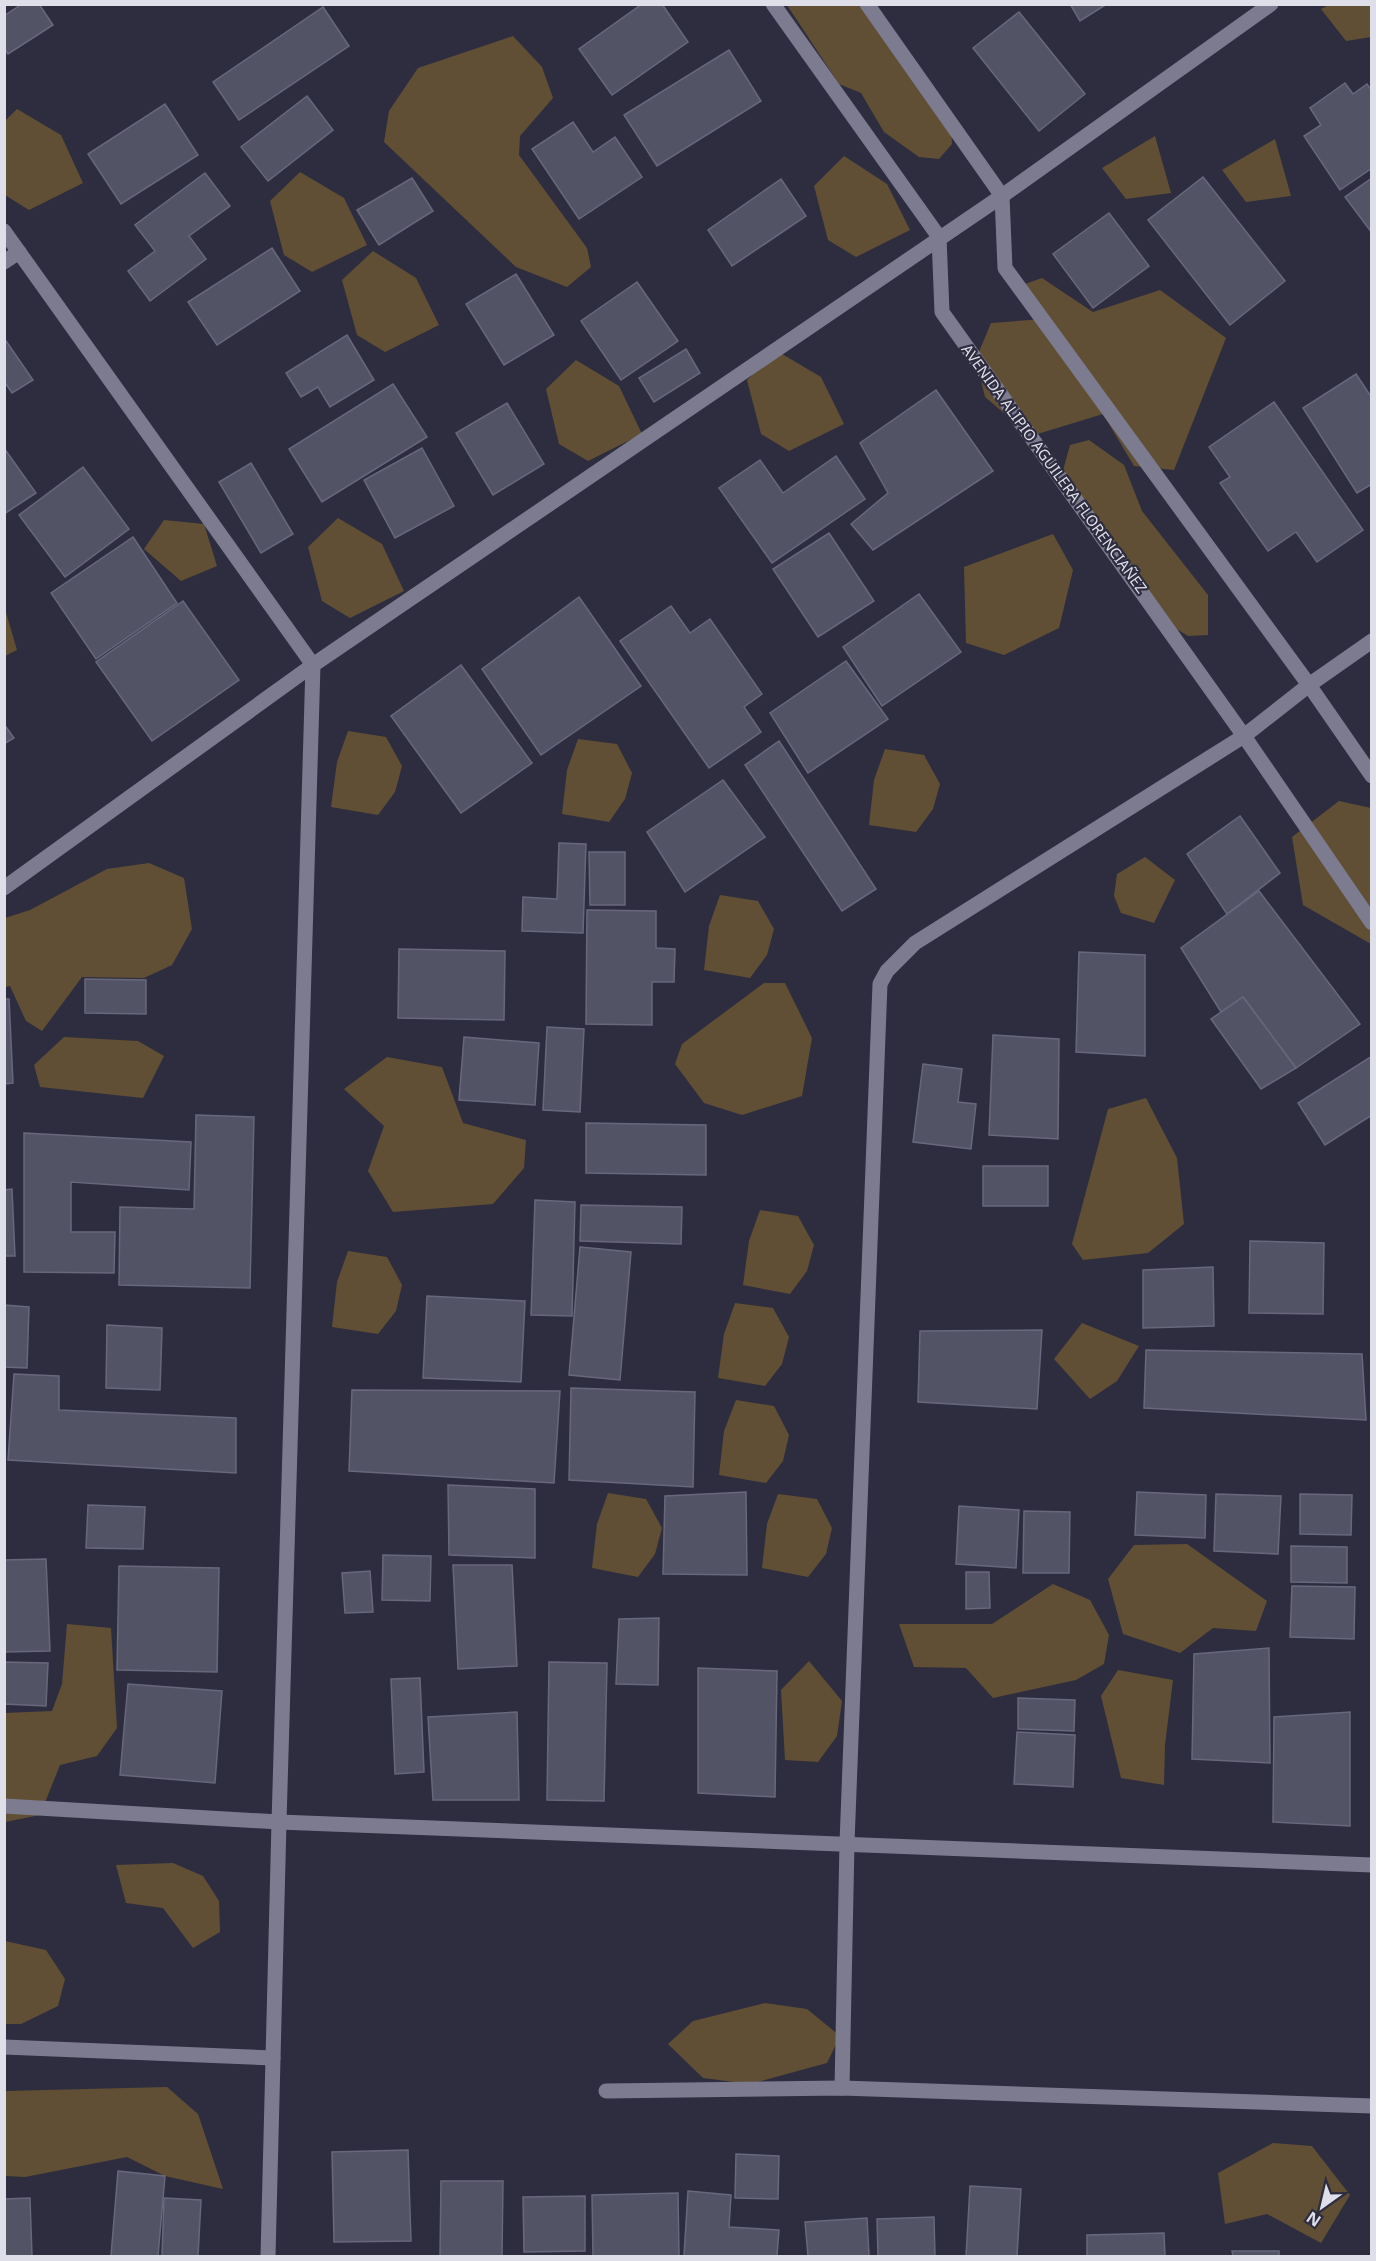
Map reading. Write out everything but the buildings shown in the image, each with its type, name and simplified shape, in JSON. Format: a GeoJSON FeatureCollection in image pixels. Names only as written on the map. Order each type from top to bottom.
{"type":"FeatureCollection","features":[{"type":"Feature","properties":{"kind":"street"},"geometry":{"type":"LineString","coordinates":[[773,4],[939,237]]}},
{"type":"Feature","properties":{"kind":"street"},"geometry":{"type":"LineString","coordinates":[[867,4],[1002,196],[1005,268],[1309,685],[1371,776]]}},
{"type":"Feature","properties":{"kind":"street"},"geometry":{"type":"LineString","coordinates":[[4,888],[313,665],[1002,196],[1271,4]]}},
{"type":"Feature","properties":{"kind":"street"},"geometry":{"type":"LineString","coordinates":[[4,231],[313,665],[268,2256]]}},
{"type":"Feature","properties":{"kind":"street","name":"AVENIDA ALIPIO AGUILERA FLORENCIAÑEZ"},"geometry":{"type":"LineString","coordinates":[[939,237],[942,312],[1244,736],[1371,923]]}},
{"type":"Feature","properties":{"kind":"street"},"geometry":{"type":"LineString","coordinates":[[4,262],[19,252]]}},
{"type":"Feature","properties":{"kind":"street"},"geometry":{"type":"LineString","coordinates":[[842,2088],[847,1843],[880,984],[887,971],[915,943],[1244,736],[1309,685],[1371,641]]}},
{"type":"Feature","properties":{"kind":"street"},"geometry":{"type":"LineString","coordinates":[[4,1806],[279,1822],[1371,1864]]}},
{"type":"Feature","properties":{"kind":"street"},"geometry":{"type":"LineString","coordinates":[[4,2048],[273,2058]]}},
{"type":"Feature","properties":{"kind":"street"},"geometry":{"type":"LineString","coordinates":[[606,2091],[842,2088],[1371,2106]]}},
{"type":"Feature","properties":{"kind":"shaded area"},"geometry":{"type":"Polygon","coordinates":[[[787,5],[874,5],[951,126],[952,144],[939,159],[919,157],[884,132],[861,93],[839,84],[787,5]]]}},
{"type":"Feature","properties":{"kind":"shaded area"},"geometry":{"type":"Polygon","coordinates":[[[1329,5],[1371,5],[1371,37],[1346,41],[1321,9],[1329,5]]]}},
{"type":"Feature","properties":{"kind":"shaded area"},"geometry":{"type":"Polygon","coordinates":[[[513,36],[542,67],[553,98],[520,136],[519,155],[587,248],[591,267],[567,287],[516,267],[384,142],[389,111],[418,68],[513,36]]]}},
{"type":"Feature","properties":{"kind":"shaded area"},"geometry":{"type":"Polygon","coordinates":[[[17,109],[61,135],[83,183],[29,210],[5,195],[5,121],[17,109]]]}},
{"type":"Feature","properties":{"kind":"shaded area"},"geometry":{"type":"Polygon","coordinates":[[[1155,136],[1171,193],[1126,199],[1102,168],[1155,136]]]}},
{"type":"Feature","properties":{"kind":"shaded area"},"geometry":{"type":"Polygon","coordinates":[[[1275,139],[1291,196],[1246,202],[1222,170],[1275,139]]]}},
{"type":"Feature","properties":{"kind":"shaded area"},"geometry":{"type":"Polygon","coordinates":[[[844,156],[887,184],[910,230],[856,257],[828,240],[814,186],[844,156]]]}},
{"type":"Feature","properties":{"kind":"shaded area"},"geometry":{"type":"Polygon","coordinates":[[[300,172],[344,198],[367,245],[312,272],[284,255],[270,201],[300,172]]]}},
{"type":"Feature","properties":{"kind":"shaded area"},"geometry":{"type":"Polygon","coordinates":[[[373,251],[416,278],[439,325],[385,352],[357,335],[342,280],[373,251]]]}},
{"type":"Feature","properties":{"kind":"shaded area"},"geometry":{"type":"Polygon","coordinates":[[[1042,278],[1093,312],[1160,290],[1226,338],[1174,470],[1134,466],[1103,414],[1031,436],[985,397],[976,359],[991,323],[1044,319],[1022,285],[1042,278]]]}},
{"type":"Feature","properties":{"kind":"shaded area"},"geometry":{"type":"Polygon","coordinates":[[[777,351],[821,377],[844,424],[789,451],[761,434],[747,380],[777,351]]]}},
{"type":"Feature","properties":{"kind":"shaded area"},"geometry":{"type":"Polygon","coordinates":[[[576,360],[619,386],[642,434],[588,461],[559,444],[546,389],[576,360]]]}},
{"type":"Feature","properties":{"kind":"shaded area"},"geometry":{"type":"Polygon","coordinates":[[[1089,440],[1124,465],[1142,511],[1208,595],[1208,635],[1188,636],[1152,614],[1059,485],[1070,445],[1089,440]]]}},
{"type":"Feature","properties":{"kind":"shaded area"},"geometry":{"type":"Polygon","coordinates":[[[338,518],[382,544],[404,591],[350,618],[322,601],[308,547],[338,518]]]}},
{"type":"Feature","properties":{"kind":"shaded area"},"geometry":{"type":"Polygon","coordinates":[[[164,520],[204,524],[217,566],[181,581],[144,549],[164,520]]]}},
{"type":"Feature","properties":{"kind":"shaded area"},"geometry":{"type":"Polygon","coordinates":[[[1053,534],[1073,570],[1059,628],[1004,655],[966,643],[964,567],[1053,534]]]}},
{"type":"Feature","properties":{"kind":"shaded area"},"geometry":{"type":"Polygon","coordinates":[[[5,609],[17,650],[4,656],[5,609]]]}},
{"type":"Feature","properties":{"kind":"shaded area"},"geometry":{"type":"Polygon","coordinates":[[[348,731],[386,737],[402,766],[395,792],[378,815],[331,807],[337,762],[348,731]]]}},
{"type":"Feature","properties":{"kind":"shaded area"},"geometry":{"type":"Polygon","coordinates":[[[578,739],[617,744],[632,773],[625,799],[609,822],[562,814],[567,770],[578,739]]]}},
{"type":"Feature","properties":{"kind":"shaded area"},"geometry":{"type":"Polygon","coordinates":[[[885,749],[924,755],[940,784],[933,809],[916,832],[869,825],[874,780],[885,749]]]}},
{"type":"Feature","properties":{"kind":"shaded area"},"geometry":{"type":"Polygon","coordinates":[[[1339,801],[1371,808],[1371,944],[1303,905],[1292,837],[1339,801]]]}},
{"type":"Feature","properties":{"kind":"shaded area"},"geometry":{"type":"Polygon","coordinates":[[[1145,857],[1175,880],[1154,923],[1121,913],[1114,896],[1117,874],[1145,857]]]}},
{"type":"Feature","properties":{"kind":"shaded area"},"geometry":{"type":"Polygon","coordinates":[[[149,863],[184,878],[192,929],[172,965],[144,978],[82,977],[42,1031],[26,1021],[10,986],[5,987],[5,918],[30,910],[107,869],[149,863]]]}},
{"type":"Feature","properties":{"kind":"shaded area"},"geometry":{"type":"Polygon","coordinates":[[[720,895],[758,901],[774,929],[767,955],[750,978],[704,970],[709,926],[720,895]]]}},
{"type":"Feature","properties":{"kind":"shaded area"},"geometry":{"type":"Polygon","coordinates":[[[764,983],[785,983],[812,1038],[802,1096],[742,1115],[704,1103],[675,1064],[682,1044],[764,983]]]}},
{"type":"Feature","properties":{"kind":"shaded area"},"geometry":{"type":"Polygon","coordinates":[[[64,1037],[138,1041],[164,1056],[143,1098],[40,1087],[34,1065],[64,1037]]]}},
{"type":"Feature","properties":{"kind":"shaded area"},"geometry":{"type":"Polygon","coordinates":[[[387,1057],[442,1067],[463,1123],[526,1140],[524,1168],[493,1204],[393,1212],[368,1171],[384,1126],[344,1089],[387,1057]]]}},
{"type":"Feature","properties":{"kind":"shaded area"},"geometry":{"type":"Polygon","coordinates":[[[1146,1098],[1177,1158],[1184,1224],[1148,1253],[1083,1260],[1072,1244],[1108,1109],[1146,1098]]]}},
{"type":"Feature","properties":{"kind":"shaded area"},"geometry":{"type":"Polygon","coordinates":[[[760,1210],[798,1216],[814,1245],[807,1271],[790,1294],[743,1285],[749,1241],[760,1210]]]}},
{"type":"Feature","properties":{"kind":"shaded area"},"geometry":{"type":"Polygon","coordinates":[[[348,1251],[387,1257],[402,1285],[396,1311],[378,1334],[332,1327],[337,1282],[348,1251]]]}},
{"type":"Feature","properties":{"kind":"shaded area"},"geometry":{"type":"Polygon","coordinates":[[[735,1303],[773,1308],[789,1337],[782,1364],[765,1386],[718,1378],[724,1334],[735,1303]]]}},
{"type":"Feature","properties":{"kind":"shaded area"},"geometry":{"type":"Polygon","coordinates":[[[1082,1323],[1139,1346],[1117,1381],[1090,1399],[1054,1359],[1082,1323]]]}},
{"type":"Feature","properties":{"kind":"shaded area"},"geometry":{"type":"Polygon","coordinates":[[[736,1400],[774,1406],[789,1435],[783,1461],[766,1483],[719,1475],[724,1431],[736,1400]]]}},
{"type":"Feature","properties":{"kind":"shaded area"},"geometry":{"type":"Polygon","coordinates":[[[608,1493],[646,1499],[662,1528],[655,1554],[638,1577],[592,1568],[597,1524],[608,1493]]]}},
{"type":"Feature","properties":{"kind":"shaded area"},"geometry":{"type":"Polygon","coordinates":[[[778,1494],[817,1499],[832,1528],[826,1554],[808,1577],[762,1568],[767,1524],[778,1494]]]}},
{"type":"Feature","properties":{"kind":"shaded area"},"geometry":{"type":"Polygon","coordinates":[[[1187,1544],[1267,1601],[1256,1631],[1213,1628],[1180,1653],[1123,1634],[1108,1579],[1134,1545],[1187,1544]]]}},
{"type":"Feature","properties":{"kind":"shaded area"},"geometry":{"type":"Polygon","coordinates":[[[1053,1584],[1090,1600],[1109,1635],[1104,1664],[1076,1680],[993,1698],[966,1668],[914,1667],[899,1624],[992,1624],[1053,1584]]]}},
{"type":"Feature","properties":{"kind":"shaded area"},"geometry":{"type":"Polygon","coordinates":[[[67,1624],[111,1628],[117,1728],[97,1756],[60,1765],[40,1815],[5,1822],[4,1713],[52,1711],[62,1684],[67,1624]]]}},
{"type":"Feature","properties":{"kind":"shaded area"},"geometry":{"type":"Polygon","coordinates":[[[809,1661],[842,1701],[837,1736],[818,1762],[785,1760],[781,1690],[809,1661]]]}},
{"type":"Feature","properties":{"kind":"shaded area"},"geometry":{"type":"Polygon","coordinates":[[[1118,1670],[1173,1680],[1165,1745],[1164,1785],[1121,1778],[1101,1696],[1118,1670]]]}},
{"type":"Feature","properties":{"kind":"shaded area"},"geometry":{"type":"Polygon","coordinates":[[[173,1863],[203,1876],[219,1901],[220,1932],[193,1948],[163,1908],[126,1903],[116,1865],[173,1863]]]}},
{"type":"Feature","properties":{"kind":"shaded area"},"geometry":{"type":"Polygon","coordinates":[[[5,1941],[46,1950],[65,1979],[58,2006],[21,2024],[5,2024],[5,1941]]]}},
{"type":"Feature","properties":{"kind":"shaded area"},"geometry":{"type":"Polygon","coordinates":[[[765,2003],[807,2009],[840,2036],[827,2063],[750,2084],[703,2078],[668,2044],[693,2021],[765,2003]]]}},
{"type":"Feature","properties":{"kind":"shaded area"},"geometry":{"type":"Polygon","coordinates":[[[167,2087],[198,2114],[223,2189],[165,2176],[127,2157],[25,2177],[5,2176],[5,2091],[167,2087]]]}},
{"type":"Feature","properties":{"kind":"shaded area"},"geometry":{"type":"Polygon","coordinates":[[[1273,2143],[1312,2146],[1350,2195],[1321,2243],[1267,2214],[1225,2224],[1218,2173],[1273,2143]]]}}]}
